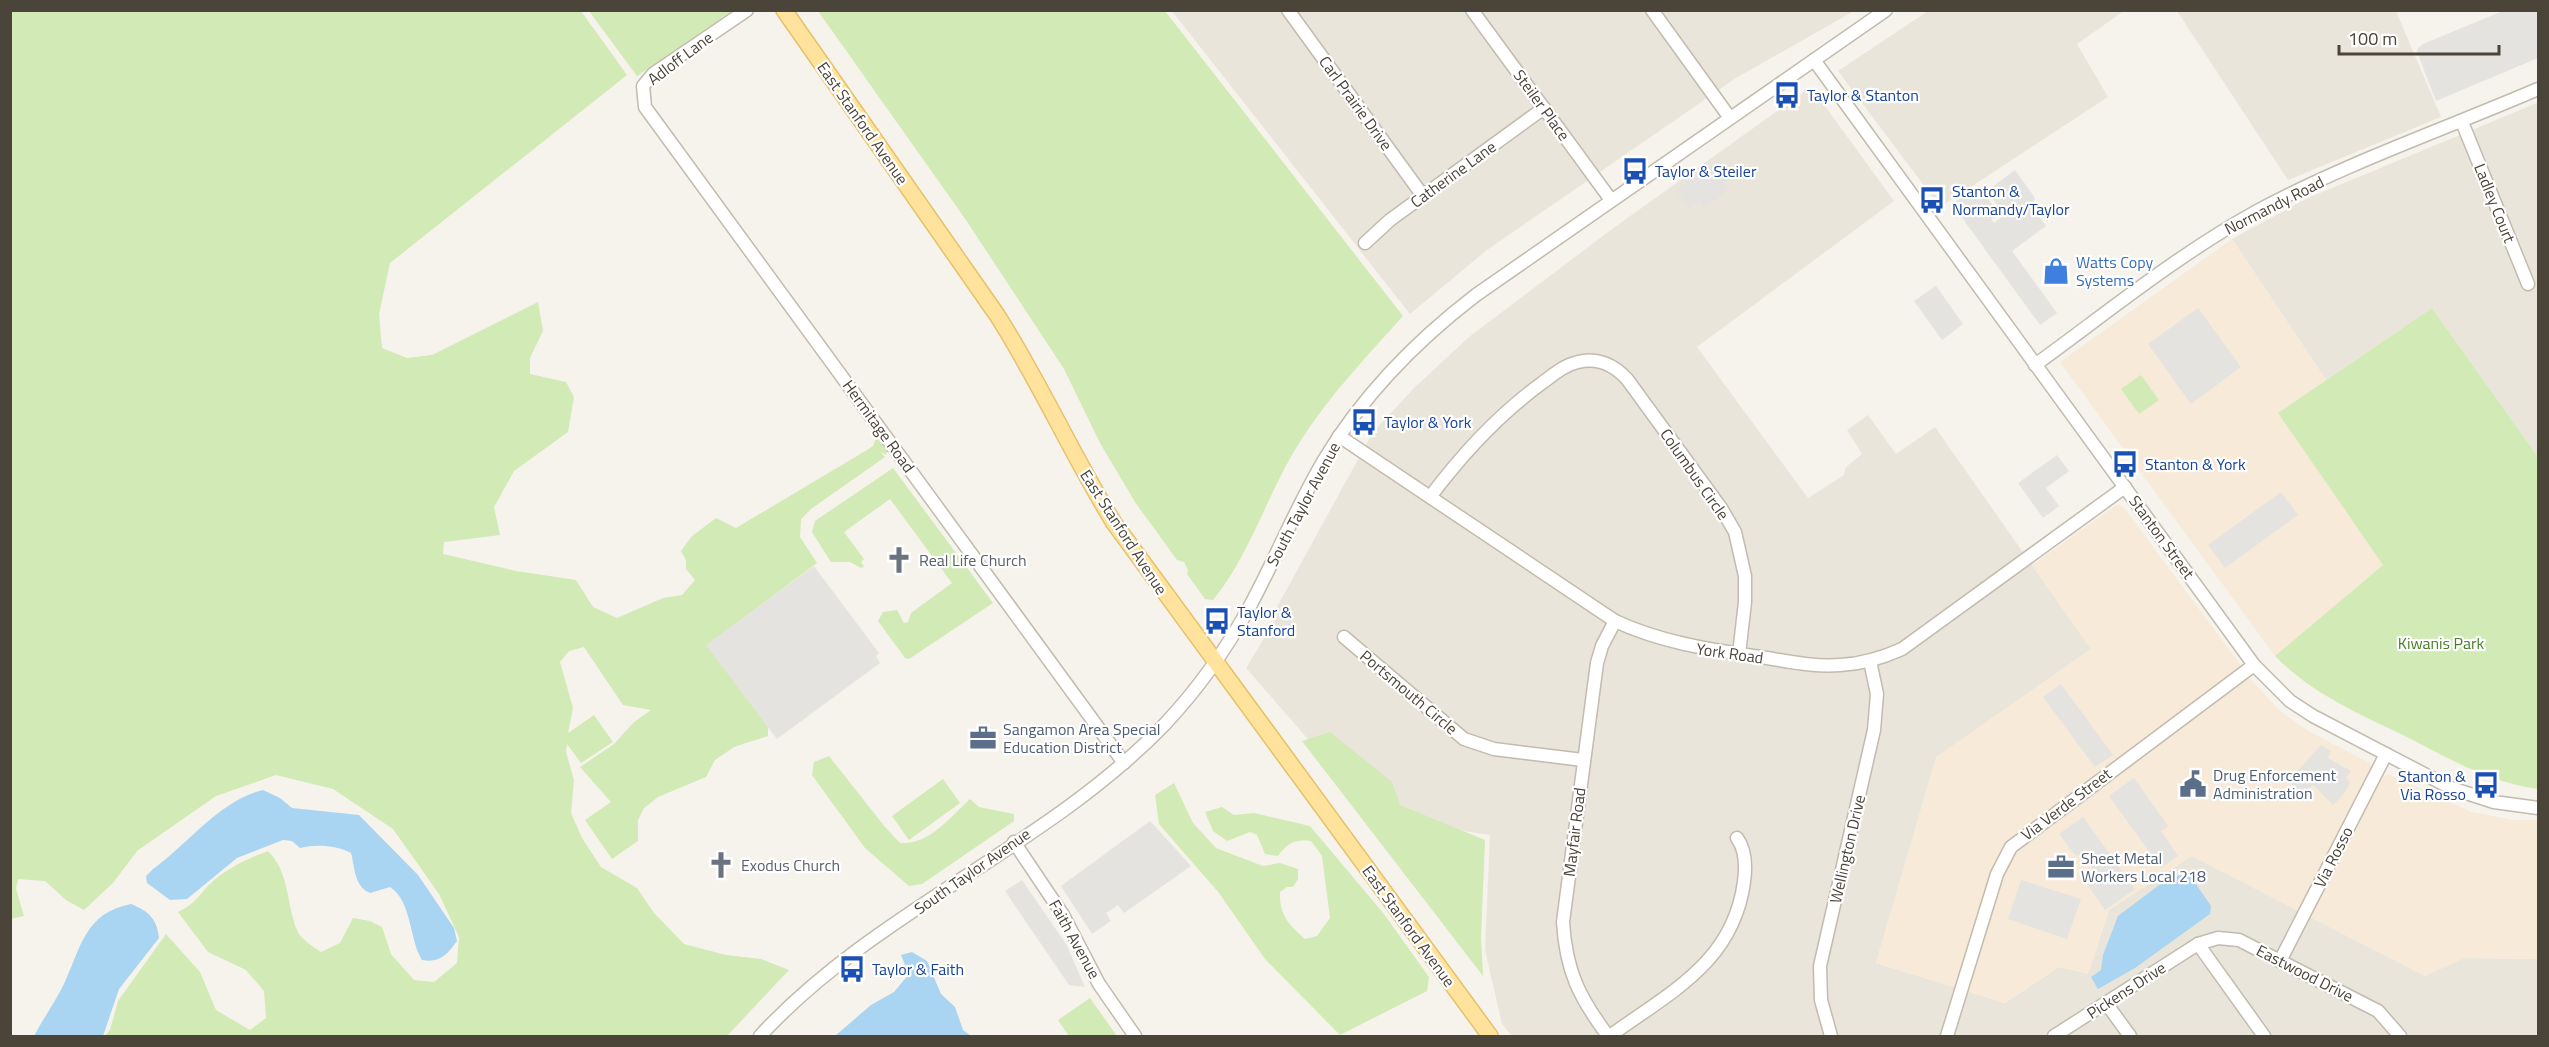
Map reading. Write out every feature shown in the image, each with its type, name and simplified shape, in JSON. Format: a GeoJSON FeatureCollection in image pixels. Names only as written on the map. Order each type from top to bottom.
{"type":"FeatureCollection","features":[{"type":"Feature","properties":{"kind":"main road","name":"East Stanford Avenue"},"geometry":{"type":"LineString","coordinates":[[784,10],[997,315],[1024,357],[1114,523],[1490,1036]]}},
{"type":"Feature","properties":{"kind":"street","name":"Adloff Lane"},"geometry":{"type":"LineString","coordinates":[[643,86],[653,74],[747,10]]}},
{"type":"Feature","properties":{"kind":"street","name":"Carl Prairie Drive"},"geometry":{"type":"LineString","coordinates":[[1288,10],[1424,196]]}},
{"type":"Feature","properties":{"kind":"street","name":"Steiler Place"},"geometry":{"type":"LineString","coordinates":[[1472,10],[1611,200]]}},
{"type":"Feature","properties":{"kind":"street"},"geometry":{"type":"LineString","coordinates":[[1652,10],[1730,118]]}},
{"type":"Feature","properties":{"kind":"street","name":"South Taylor Avenue"},"geometry":{"type":"LineString","coordinates":[[760,1036],[802,995],[850,956],[1124,763],[1182,705],[1215,661],[1250,606],[1311,483],[1339,436],[1387,375],[1432,330],[1476,295],[1886,10]]}},
{"type":"Feature","properties":{"kind":"street","name":"Stanton Street"},"geometry":{"type":"LineString","coordinates":[[1814,60],[2254,665],[2290,701],[2386,754],[2472,796],[2494,802],[2538,808]]}},
{"type":"Feature","properties":{"kind":"street","name":"Hermitage Road"},"geometry":{"type":"LineString","coordinates":[[643,86],[643,102],[648,112],[1124,763]]}},
{"type":"Feature","properties":{"kind":"street","name":"Normandy Road"},"geometry":{"type":"LineString","coordinates":[[2035,365],[2166,270],[2258,210],[2344,169],[2538,90]]}},
{"type":"Feature","properties":{"kind":"street","name":"Catherine Lane"},"geometry":{"type":"LineString","coordinates":[[1365,243],[1424,196],[1544,108]]}},
{"type":"Feature","properties":{"kind":"street","name":"Ladley Court"},"geometry":{"type":"LineString","coordinates":[[2462,122],[2528,284]]}},
{"type":"Feature","properties":{"kind":"street","name":"Columbus Circle"},"geometry":{"type":"LineString","coordinates":[[1430,497],[1490,426],[1557,372],[1576,362],[1587,360],[1608,364],[1621,373],[1721,508],[1739,545],[1745,576],[1746,602],[1739,654]]}},
{"type":"Feature","properties":{"kind":"street","name":"York Road"},"geometry":{"type":"LineString","coordinates":[[1339,436],[1615,621],[1664,641],[1739,654],[1839,666],[1870,661],[1916,640],[2125,487]]}},
{"type":"Feature","properties":{"kind":"street","name":"Mayfair Road"},"geometry":{"type":"LineString","coordinates":[[1609,1036],[1578,993],[1569,969],[1564,943],[1566,895],[1597,663],[1602,646],[1615,621]]}},
{"type":"Feature","properties":{"kind":"street","name":"Portsmouth Circle"},"geometry":{"type":"LineString","coordinates":[[1344,637],[1464,739],[1494,749],[1583,760]]}},
{"type":"Feature","properties":{"kind":"street","name":"Wellington Drive"},"geometry":{"type":"LineString","coordinates":[[1831,1036],[1821,1000],[1820,966],[1874,730],[1877,694],[1870,661]]}},
{"type":"Feature","properties":{"kind":"street","name":"Via Verde Street"},"geometry":{"type":"LineString","coordinates":[[1947,1036],[1993,887],[2011,847],[2254,665]]}},
{"type":"Feature","properties":{"kind":"street","name":"Via Rosso"},"geometry":{"type":"LineString","coordinates":[[2280,961],[2386,754]]}},
{"type":"Feature","properties":{"kind":"street"},"geometry":{"type":"LineString","coordinates":[[1609,1036],[1697,973],[1723,944],[1737,914],[1742,896],[1745,862],[1741,843],[1737,838]]}},
{"type":"Feature","properties":{"kind":"street","name":"Faith Avenue"},"geometry":{"type":"LineString","coordinates":[[1014,842],[1064,915],[1099,984],[1135,1036]]}},
{"type":"Feature","properties":{"kind":"street","name":"Eastwood Drive"},"geometry":{"type":"LineString","coordinates":[[2198,944],[2218,938],[2232,938],[2378,1011],[2400,1036]]}},
{"type":"Feature","properties":{"kind":"street"},"geometry":{"type":"LineString","coordinates":[[2198,944],[2264,1036]]}},
{"type":"Feature","properties":{"kind":"street","name":"Pickens Drive"},"geometry":{"type":"LineString","coordinates":[[2054,1036],[2198,944]]}},
{"type":"Feature","properties":{"kind":"street"},"geometry":{"type":"LineString","coordinates":[[2106,1003],[2130,1036]]}},
{"type":"Feature","properties":{"kind":"shaded area"},"geometry":{"type":"Polygon","coordinates":[[[2505,10],[2538,11],[2538,58],[2436,101],[2417,52],[2418,48],[2505,10]]]}},
{"type":"Feature","properties":{"kind":"shaded area"},"geometry":{"type":"Polygon","coordinates":[[[1172,11],[1854,11],[1736,78],[1487,250],[1410,314],[1172,11]]]}},
{"type":"Feature","properties":{"kind":"shaded area"},"geometry":{"type":"Polygon","coordinates":[[[1928,11],[2124,11],[2077,44],[2108,97],[1940,207],[1838,71],[1928,11]]]}},
{"type":"Feature","properties":{"kind":"shaded area"},"geometry":{"type":"Polygon","coordinates":[[[2177,11],[2396,11],[2441,117],[2288,180],[2177,11]]]}},
{"type":"Feature","properties":{"kind":"shaded area"},"geometry":{"type":"Polygon","coordinates":[[[1811,87],[1894,201],[1697,347],[1808,498],[1844,475],[1846,467],[1862,454],[1847,430],[1868,415],[1896,454],[1935,427],[2091,649],[1936,758],[1876,963],[2005,1003],[2059,967],[2088,973],[2109,910],[2192,856],[2425,976],[2464,958],[2538,959],[2538,1036],[1512,1036],[1502,1024],[1485,950],[1490,835],[1438,827],[1354,792],[1246,668],[1275,620],[1271,618],[1373,432],[1415,387],[1469,337],[1612,229],[1811,87]]]}},
{"type":"Feature","properties":{"kind":"shaded area"},"geometry":{"type":"Polygon","coordinates":[[[2537,103],[2538,457],[2432,308],[2326,380],[2232,239],[2308,198],[2537,103]]]}},
{"type":"Feature","properties":{"kind":"shaded area"},"geometry":{"type":"Polygon","coordinates":[[[1719,160],[1732,178],[1724,183],[1729,190],[1704,208],[1699,201],[1689,208],[1676,190],[1719,160]]]}},
{"type":"Feature","properties":{"kind":"shaded area"},"geometry":{"type":"Polygon","coordinates":[[[2015,170],[2035,198],[2032,207],[2046,226],[2012,251],[2057,313],[2040,325],[1952,204],[1979,186],[1999,214],[1991,219],[1994,223],[2016,207],[2003,213],[1987,191],[2015,170]]]}},
{"type":"Feature","properties":{"kind":"shaded area"},"geometry":{"type":"Polygon","coordinates":[[[2232,239],[2326,380],[2278,413],[2383,565],[2275,656],[2060,362],[2232,239]]]}},
{"type":"Feature","properties":{"kind":"shaded area"},"geometry":{"type":"Polygon","coordinates":[[[1936,286],[1963,324],[1942,340],[1914,301],[1936,286]]]}},
{"type":"Feature","properties":{"kind":"shaded area"},"geometry":{"type":"Polygon","coordinates":[[[2198,308],[2241,367],[2191,404],[2148,344],[2198,308]]]}},
{"type":"Feature","properties":{"kind":"shaded area"},"geometry":{"type":"Polygon","coordinates":[[[2057,455],[2069,471],[2046,488],[2059,506],[2043,518],[2018,483],[2057,455]]]}},
{"type":"Feature","properties":{"kind":"shaded area"},"geometry":{"type":"Polygon","coordinates":[[[2281,492],[2298,515],[2225,568],[2208,545],[2281,492]]]}},
{"type":"Feature","properties":{"kind":"shaded area"},"geometry":{"type":"Polygon","coordinates":[[[2122,505],[2254,683],[2280,711],[2310,732],[2370,763],[2371,768],[2298,911],[2192,856],[2109,910],[2088,974],[2059,967],[2005,1003],[1876,963],[1936,757],[2091,649],[2032,565],[2115,506],[2122,505]]]}},
{"type":"Feature","properties":{"kind":"shaded area"},"geometry":{"type":"Polygon","coordinates":[[[814,566],[879,653],[876,656],[880,663],[777,739],[706,645],[814,566]]]}},
{"type":"Feature","properties":{"kind":"shaded area"},"geometry":{"type":"Polygon","coordinates":[[[2061,684],[2113,755],[2095,767],[2043,697],[2061,684]]]}},
{"type":"Feature","properties":{"kind":"shaded area"},"geometry":{"type":"Polygon","coordinates":[[[2321,745],[2331,751],[2328,758],[2351,771],[2346,778],[2350,783],[2344,794],[2333,805],[2313,785],[2302,795],[2288,781],[2321,745]]]}},
{"type":"Feature","properties":{"kind":"shaded area"},"geometry":{"type":"Polygon","coordinates":[[[2388,774],[2472,812],[2513,820],[2538,820],[2538,959],[2464,958],[2425,976],[2310,917],[2383,777],[2388,774]]]}},
{"type":"Feature","properties":{"kind":"shaded area"},"geometry":{"type":"Polygon","coordinates":[[[2134,778],[2168,826],[2161,831],[2178,856],[2161,868],[2109,796],[2134,778]]]}},
{"type":"Feature","properties":{"kind":"shaded area"},"geometry":{"type":"Polygon","coordinates":[[[2083,817],[2135,889],[2105,910],[2087,884],[2094,862],[2074,854],[2059,834],[2083,817]]]}},
{"type":"Feature","properties":{"kind":"shaded area"},"geometry":{"type":"Polygon","coordinates":[[[1150,821],[1191,866],[1124,913],[1118,905],[1106,913],[1111,921],[1092,934],[1061,886],[1150,821]]]}},
{"type":"Feature","properties":{"kind":"shaded area"},"geometry":{"type":"Polygon","coordinates":[[[1022,880],[1066,944],[1085,987],[1069,985],[1005,891],[1022,880]]]}},
{"type":"Feature","properties":{"kind":"shaded area"},"geometry":{"type":"Polygon","coordinates":[[[2021,880],[2081,899],[2067,939],[2008,919],[2021,880]]]}},
{"type":"Feature","properties":{"kind":"green space"},"geometry":{"type":"Polygon","coordinates":[[[10,11],[581,11],[627,75],[390,263],[379,314],[382,348],[407,358],[432,355],[538,302],[543,331],[530,358],[530,374],[566,382],[574,397],[568,432],[514,471],[494,507],[500,535],[444,542],[443,554],[516,571],[576,580],[593,607],[617,618],[663,598],[682,595],[695,580],[686,569],[686,560],[681,551],[692,536],[716,518],[736,528],[867,450],[873,446],[877,435],[872,423],[888,449],[886,455],[880,451],[885,457],[811,509],[801,519],[800,537],[817,563],[707,645],[768,727],[768,736],[734,747],[715,760],[706,777],[658,797],[644,808],[638,820],[638,841],[612,859],[585,820],[611,802],[580,767],[614,744],[634,722],[651,710],[623,705],[584,647],[569,651],[560,662],[573,708],[568,733],[594,715],[613,742],[581,763],[567,744],[566,752],[574,780],[571,813],[582,838],[601,867],[637,888],[654,913],[684,944],[726,955],[761,959],[789,970],[727,1036],[105,1036],[110,1030],[118,1001],[166,934],[200,972],[216,1010],[250,1030],[266,1018],[264,991],[246,970],[208,952],[178,912],[192,903],[223,873],[268,851],[284,879],[293,920],[301,937],[321,952],[340,943],[353,918],[370,921],[382,927],[391,954],[414,980],[434,982],[457,963],[459,937],[439,894],[393,829],[333,789],[276,775],[216,796],[137,851],[113,883],[84,910],[66,900],[45,881],[18,879],[16,889],[24,916],[11,919],[10,11]]]}},
{"type":"Feature","properties":{"kind":"green space"},"geometry":{"type":"Polygon","coordinates":[[[589,11],[732,11],[637,76],[589,11]]]}},
{"type":"Feature","properties":{"kind":"green space"},"geometry":{"type":"Polygon","coordinates":[[[818,11],[1165,11],[1403,316],[1312,423],[1289,460],[1239,562],[1213,600],[1205,599],[1187,574],[1188,570],[1184,562],[1177,560],[1135,502],[1100,443],[1064,369],[966,220],[818,11]]]}},
{"type":"Feature","properties":{"kind":"green space","name":"Kiwanis Park"},"geometry":{"type":"Polygon","coordinates":[[[2432,308],[2538,457],[2538,789],[2503,781],[2469,768],[2352,710],[2304,681],[2275,656],[2383,565],[2278,413],[2432,308]]]}},
{"type":"Feature","properties":{"kind":"green space"},"geometry":{"type":"Polygon","coordinates":[[[2141,375],[2159,400],[2139,414],[2121,389],[2141,375]]]}},
{"type":"Feature","properties":{"kind":"green space"},"geometry":{"type":"Polygon","coordinates":[[[893,468],[993,603],[909,659],[905,658],[878,621],[883,612],[897,610],[904,623],[908,622],[911,613],[952,583],[890,499],[844,532],[864,559],[861,562],[864,566],[861,568],[850,562],[831,562],[812,532],[815,521],[893,468]]]}},
{"type":"Feature","properties":{"kind":"green space"},"geometry":{"type":"Polygon","coordinates":[[[1330,732],[1392,782],[1400,805],[1485,840],[1481,937],[1483,976],[1302,741],[1330,732]]]}},
{"type":"Feature","properties":{"kind":"green space"},"geometry":{"type":"Polygon","coordinates":[[[829,756],[900,843],[921,840],[930,835],[970,799],[979,807],[1014,814],[1014,821],[922,884],[909,886],[865,848],[812,775],[814,762],[829,756]]]}},
{"type":"Feature","properties":{"kind":"green space"},"geometry":{"type":"Polygon","coordinates":[[[943,779],[960,803],[909,840],[892,816],[943,779]]]}},
{"type":"Feature","properties":{"kind":"green space"},"geometry":{"type":"Polygon","coordinates":[[[1174,783],[1193,823],[1216,848],[1263,866],[1280,863],[1298,869],[1298,879],[1293,887],[1287,887],[1280,892],[1280,900],[1286,919],[1305,939],[1317,936],[1330,918],[1322,856],[1311,841],[1292,843],[1278,856],[1265,854],[1257,835],[1250,832],[1227,841],[1213,831],[1205,812],[1222,807],[1234,815],[1254,813],[1310,826],[1384,914],[1429,977],[1427,991],[1340,1035],[1265,959],[1219,893],[1159,824],[1155,795],[1174,783]]]}},
{"type":"Feature","properties":{"kind":"green space"},"geometry":{"type":"Polygon","coordinates":[[[1090,998],[1117,1036],[1069,1036],[1058,1020],[1090,998]]]}},
{"type":"Feature","properties":{"kind":"water"},"geometry":{"type":"Polygon","coordinates":[[[263,790],[280,798],[292,808],[359,815],[418,875],[454,928],[457,941],[450,950],[438,959],[422,960],[406,911],[397,893],[390,887],[370,893],[365,890],[356,876],[351,853],[339,848],[313,846],[300,848],[292,841],[283,840],[237,858],[187,899],[170,900],[147,883],[146,876],[205,824],[233,803],[263,790]]]}},
{"type":"Feature","properties":{"kind":"water"},"geometry":{"type":"Polygon","coordinates":[[[2189,874],[2211,906],[2210,914],[2135,968],[2098,989],[2091,977],[2101,970],[2103,955],[2118,916],[2170,877],[2189,874]]]}},
{"type":"Feature","properties":{"kind":"water"},"geometry":{"type":"Polygon","coordinates":[[[131,904],[151,916],[159,938],[119,989],[103,1036],[34,1036],[64,984],[81,945],[94,924],[104,915],[131,904]]]}},
{"type":"Feature","properties":{"kind":"water"},"geometry":{"type":"Polygon","coordinates":[[[912,952],[927,961],[941,994],[955,1007],[963,1030],[971,1036],[835,1036],[871,1005],[894,992],[909,974],[901,955],[912,952]]]}},
{"type":"Feature","properties":{"kind":"place","name":"Taylor & Stanton"},"geometry":{"type":"Point","coordinates":[1787,95]}},
{"type":"Feature","properties":{"kind":"place","name":"Taylor & Steiler"},"geometry":{"type":"Point","coordinates":[1635,171]}},
{"type":"Feature","properties":{"kind":"place","name":"Stanton & Normandy/Taylor"},"geometry":{"type":"Point","coordinates":[1932,200]}},
{"type":"Feature","properties":{"kind":"place","name":"Watts Copy Systems"},"geometry":{"type":"Point","coordinates":[2056,271]}},
{"type":"Feature","properties":{"kind":"place","name":"Taylor & York"},"geometry":{"type":"Point","coordinates":[1364,422]}},
{"type":"Feature","properties":{"kind":"place","name":"Stanton & York"},"geometry":{"type":"Point","coordinates":[2125,464]}},
{"type":"Feature","properties":{"kind":"place","name":"Real Life Church"},"geometry":{"type":"Point","coordinates":[899,560]}},
{"type":"Feature","properties":{"kind":"place","name":"Taylor & Stanford"},"geometry":{"type":"Point","coordinates":[1217,621]}},
{"type":"Feature","properties":{"kind":"place","name":"Sangamon Area Special Education District"},"geometry":{"type":"Point","coordinates":[983,738]}},
{"type":"Feature","properties":{"kind":"place","name":"Drug Enforcement Administration"},"geometry":{"type":"Point","coordinates":[2193,784]}},
{"type":"Feature","properties":{"kind":"place","name":"Stanton & Via Rosso"},"geometry":{"type":"Point","coordinates":[2486,785]}},
{"type":"Feature","properties":{"kind":"place","name":"Exodus Church"},"geometry":{"type":"Point","coordinates":[721,865]}},
{"type":"Feature","properties":{"kind":"place","name":"Sheet Metal Workers Local 218"},"geometry":{"type":"Point","coordinates":[2061,867]}},
{"type":"Feature","properties":{"kind":"place","name":"Taylor & Faith"},"geometry":{"type":"Point","coordinates":[852,969]}}]}
